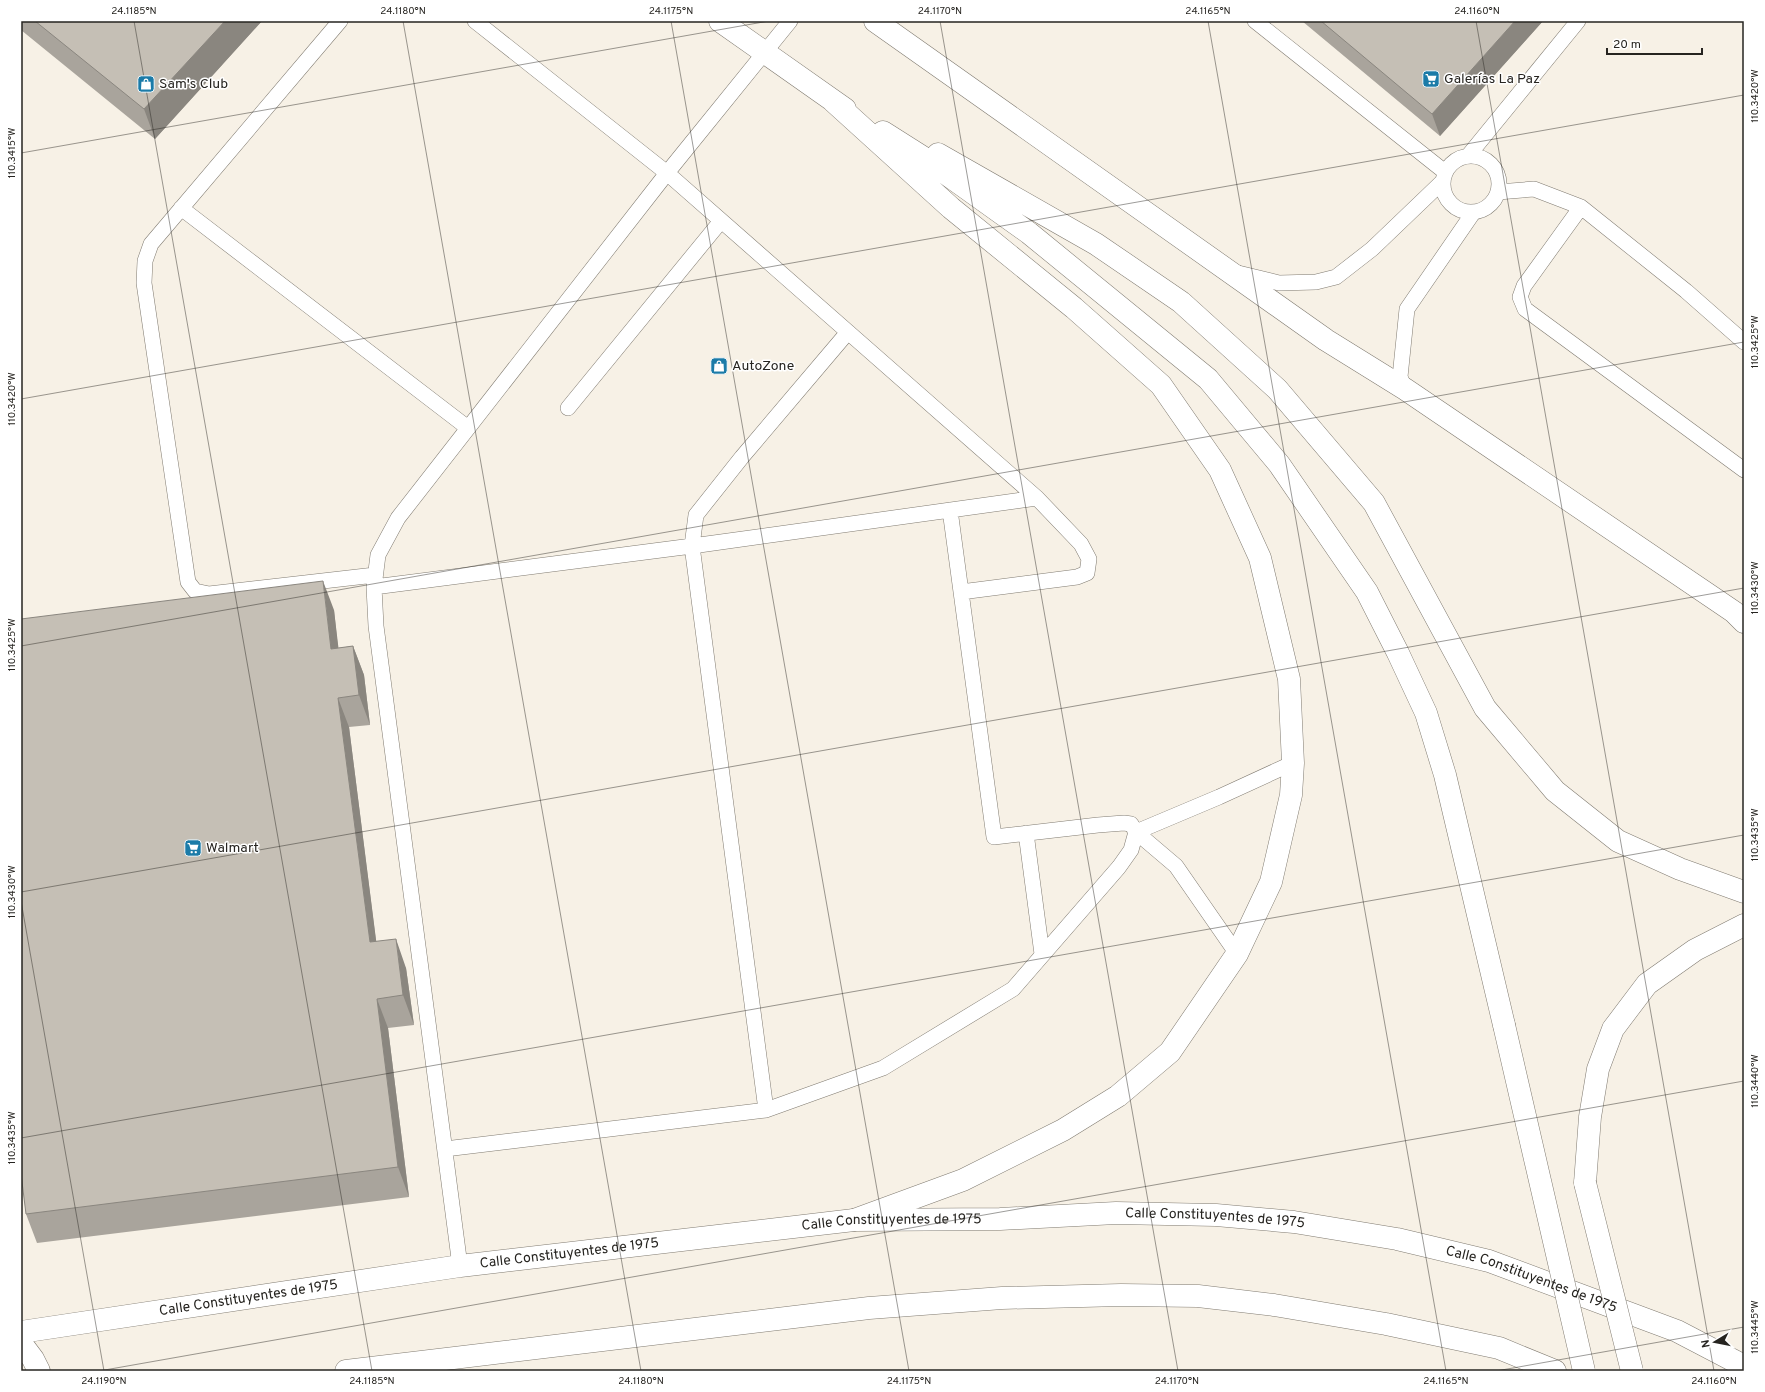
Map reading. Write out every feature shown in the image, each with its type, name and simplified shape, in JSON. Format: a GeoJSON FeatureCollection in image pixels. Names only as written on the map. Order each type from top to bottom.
{"type":"FeatureCollection","features":[{"type":"Feature","properties":{"kind":"main road"},"geometry":{"type":"LineString","coordinates":[[720,21],[834,101],[924,158],[1029,233],[1208,379],[1279,464],[1367,592],[1426,713],[1445,776],[1584,1371]]}},
{"type":"Feature","properties":{"kind":"main road"},"geometry":{"type":"LineString","coordinates":[[875,21],[1232,272],[1326,340],[1405,389],[1734,612],[1744,622]]}},
{"type":"Feature","properties":{"kind":"main road"},"geometry":{"type":"LineString","coordinates":[[834,101],[951,208],[1074,308],[1160,385],[1220,470],[1260,558],[1289,679],[1293,763],[1291,795],[1271,882],[1237,954],[1170,1052],[1118,1096],[1063,1130],[964,1180],[854,1220]]}},
{"type":"Feature","properties":{"kind":"main road"},"geometry":{"type":"LineString","coordinates":[[834,101],[918,142],[1008,192],[1096,244],[1181,302],[1277,389],[1374,503],[1485,708],[1555,791],[1618,841],[1680,869],[1744,892]]}},
{"type":"Feature","properties":{"kind":"main road"},"geometry":{"type":"LineString","coordinates":[[1632,1371],[1585,1183],[1590,1116],[1598,1069],[1613,1029],[1647,984],[1695,950],[1744,925]]}},
{"type":"Feature","properties":{"kind":"main road","name":"Calle Constituyentes de 1975"},"geometry":{"type":"LineString","coordinates":[[21,1332],[460,1266],[854,1220],[1000,1219],[1116,1213],[1216,1215],[1294,1222],[1396,1239],[1489,1261],[1677,1331],[1744,1366]]}},
{"type":"Feature","properties":{"kind":"main road"},"geometry":{"type":"LineString","coordinates":[[346,1371],[869,1308],[1002,1298],[1121,1295],[1198,1296],[1274,1305],[1386,1324],[1499,1348],[1555,1371]]}},
{"type":"Feature","properties":{"kind":"main road"},"geometry":{"type":"LineString","coordinates":[[21,1343],[33,1359],[39,1371]]}},
{"type":"Feature","properties":{"kind":"lane"},"geometry":{"type":"LineString","coordinates":[[340,21],[151,244],[145,260],[144,283],[188,582],[194,591],[209,594],[374,581],[692,546],[1037,498]]}},
{"type":"Feature","properties":{"kind":"lane"},"geometry":{"type":"LineString","coordinates":[[475,21],[667,173],[1037,498],[1081,544],[1089,559],[1087,573],[1077,577],[961,592]]}},
{"type":"Feature","properties":{"kind":"lane"},"geometry":{"type":"LineString","coordinates":[[460,1266],[376,626],[374,581],[378,555],[398,518],[667,173],[790,21]]}},
{"type":"Feature","properties":{"kind":"lane"},"geometry":{"type":"LineString","coordinates":[[1232,272],[1279,283],[1316,282],[1336,277],[1372,249],[1443,177],[1450,164],[1458,159],[1468,156],[1477,156],[1485,160],[1492,166],[1499,182],[1498,192],[1489,206],[1473,213],[1463,212],[1454,208],[1447,201],[1443,177],[1255,21]]}},
{"type":"Feature","properties":{"kind":"lane"},"geometry":{"type":"LineString","coordinates":[[1468,156],[1578,21]]}},
{"type":"Feature","properties":{"kind":"lane"},"geometry":{"type":"LineString","coordinates":[[1498,192],[1534,189],[1581,207],[1686,291],[1744,342]]}},
{"type":"Feature","properties":{"kind":"lane"},"geometry":{"type":"LineString","coordinates":[[1581,207],[1524,286],[1520,298],[1525,309],[1744,470]]}},
{"type":"Feature","properties":{"kind":"lane"},"geometry":{"type":"LineString","coordinates":[[181,208],[468,428]]}},
{"type":"Feature","properties":{"kind":"lane"},"geometry":{"type":"LineString","coordinates":[[1405,389],[1400,377],[1408,309],[1473,213]]}},
{"type":"Feature","properties":{"kind":"lane"},"geometry":{"type":"LineString","coordinates":[[568,408],[721,221]]}},
{"type":"Feature","properties":{"kind":"lane"},"geometry":{"type":"LineString","coordinates":[[766,1110],[692,546],[696,515],[848,332]]}},
{"type":"Feature","properties":{"kind":"lane"},"geometry":{"type":"LineString","coordinates":[[950,510],[994,837],[1124,823],[1131,824],[1136,832],[1176,866],[1237,954]]}},
{"type":"Feature","properties":{"kind":"lane"},"geometry":{"type":"LineString","coordinates":[[1136,832],[1219,798],[1293,763]]}},
{"type":"Feature","properties":{"kind":"lane"},"geometry":{"type":"LineString","coordinates":[[445,1149],[766,1110],[883,1068],[1013,989],[1119,867],[1131,850],[1136,832]]}},
{"type":"Feature","properties":{"kind":"lane"},"geometry":{"type":"LineString","coordinates":[[1026,833],[1042,954]]}},
{"type":"Feature","properties":{"kind":"building"},"geometry":{"type":"Polygon","coordinates":[[[35,21],[225,21],[144,109],[35,21]]]}},
{"type":"Feature","properties":{"kind":"building","name":"Galerías La Paz"},"geometry":{"type":"Polygon","coordinates":[[[1321,21],[1515,21],[1432,114],[1321,21]]]}},
{"type":"Feature","properties":{"kind":"building","name":"Walmart"},"geometry":{"type":"Polygon","coordinates":[[[323,581],[331,649],[353,646],[359,695],[338,698],[370,942],[396,939],[403,995],[377,999],[398,1167],[26,1214],[21,1174],[21,619],[323,581]]]}},
{"type":"Feature","properties":{"kind":"place","name":"Galerías La Paz"},"geometry":{"type":"Point","coordinates":[1431,79]}},
{"type":"Feature","properties":{"kind":"place","name":"Sam's Club"},"geometry":{"type":"Point","coordinates":[146,84]}},
{"type":"Feature","properties":{"kind":"place","name":"AutoZone"},"geometry":{"type":"Point","coordinates":[719,366]}},
{"type":"Feature","properties":{"kind":"place","name":"Walmart"},"geometry":{"type":"Point","coordinates":[193,848]}}]}
